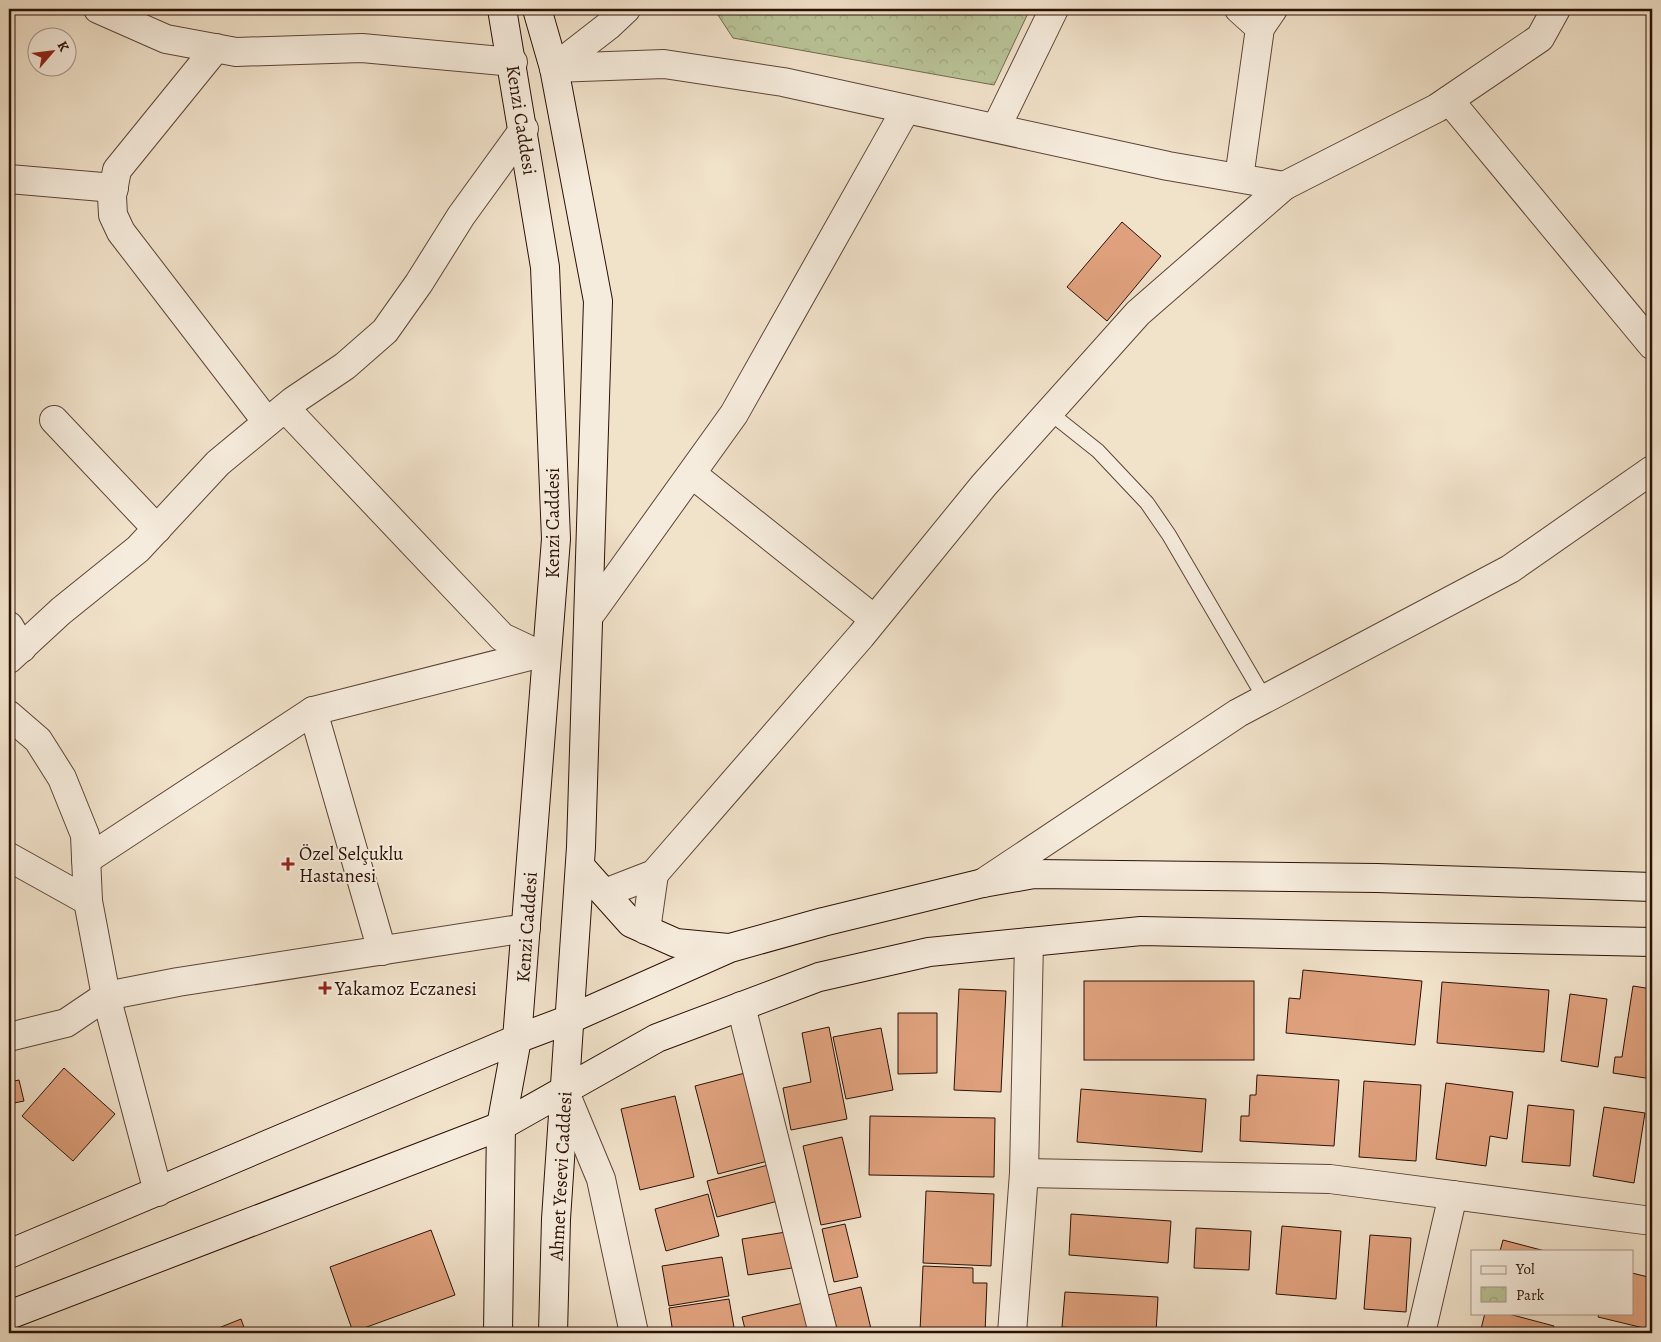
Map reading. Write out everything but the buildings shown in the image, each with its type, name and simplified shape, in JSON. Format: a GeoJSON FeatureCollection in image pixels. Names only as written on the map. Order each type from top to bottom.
{"type":"FeatureCollection","features":[{"type":"Feature","properties":{"kind":"street"},"geometry":{"type":"LineString","coordinates":[[98,9],[166,39],[236,52],[362,48],[513,62]]}},
{"type":"Feature","properties":{"kind":"street","name":"Kenzi Caddesi"},"geometry":{"type":"LineString","coordinates":[[502,9],[513,62],[545,267],[556,539],[517,1040]]}},
{"type":"Feature","properties":{"kind":"street","name":"Kenzi Caddesi"},"geometry":{"type":"LineString","coordinates":[[537,9],[554,68],[598,301],[590,616],[580,866],[570,1019]]}},
{"type":"Feature","properties":{"kind":"street"},"geometry":{"type":"LineString","coordinates":[[554,68],[608,26],[626,9]]}},
{"type":"Feature","properties":{"kind":"street"},"geometry":{"type":"LineString","coordinates":[[996,128],[1054,9]]}},
{"type":"Feature","properties":{"kind":"street"},"geometry":{"type":"LineString","coordinates":[[1240,9],[1267,18],[1240,178]]}},
{"type":"Feature","properties":{"kind":"street"},"geometry":{"type":"LineString","coordinates":[[604,893],[654,874],[874,619],[984,485],[1138,313],[1284,186],[1449,100],[1540,38],[1556,9]]}},
{"type":"Feature","properties":{"kind":"street"},"geometry":{"type":"LineString","coordinates":[[86,860],[313,711],[538,654],[502,637],[276,415],[121,232],[112,215],[117,170],[216,48]]}},
{"type":"Feature","properties":{"kind":"street"},"geometry":{"type":"LineString","coordinates":[[554,68],[664,64],[784,82],[1168,166],[1284,186]]}},
{"type":"Feature","properties":{"kind":"street"},"geometry":{"type":"LineString","coordinates":[[1449,100],[1652,344]]}},
{"type":"Feature","properties":{"kind":"street"},"geometry":{"type":"LineString","coordinates":[[590,616],[734,414],[906,108]]}},
{"type":"Feature","properties":{"kind":"street"},"geometry":{"type":"LineString","coordinates":[[13,644],[61,611],[138,549],[218,463],[276,415],[345,366],[385,331],[419,283],[461,216],[524,128]]}},
{"type":"Feature","properties":{"kind":"street"},"geometry":{"type":"LineString","coordinates":[[9,179],[114,188]]}},
{"type":"Feature","properties":{"kind":"street"},"geometry":{"type":"LineString","coordinates":[[54,420],[157,529]]}},
{"type":"Feature","properties":{"kind":"street"},"geometry":{"type":"LineString","coordinates":[[983,883],[1230,719],[1510,569],[1652,470]]}},
{"type":"Feature","properties":{"kind":"street"},"geometry":{"type":"LineString","coordinates":[[692,474],[874,619]]}},
{"type":"Feature","properties":{"kind":"street"},"geometry":{"type":"LineString","coordinates":[[313,711],[382,951]]}},
{"type":"Feature","properties":{"kind":"street"},"geometry":{"type":"LineString","coordinates":[[9,715],[38,740],[62,778],[85,835],[88,901],[106,996],[158,1192]]}},
{"type":"Feature","properties":{"kind":"street"},"geometry":{"type":"LineString","coordinates":[[9,857],[88,901]]}},
{"type":"Feature","properties":{"kind":"street"},"geometry":{"type":"LineString","coordinates":[[580,866],[632,923],[676,943],[730,948]]}},
{"type":"Feature","properties":{"kind":"street"},"geometry":{"type":"LineString","coordinates":[[646,930],[654,874]]}},
{"type":"Feature","properties":{"kind":"street"},"geometry":{"type":"LineString","coordinates":[[9,1254],[570,1019],[730,948],[823,922],[983,883],[1034,874],[1377,878],[1652,888]]}},
{"type":"Feature","properties":{"kind":"street"},"geometry":{"type":"LineString","coordinates":[[9,1037],[66,1023],[106,996],[178,982],[526,928]]}},
{"type":"Feature","properties":{"kind":"street"},"geometry":{"type":"LineString","coordinates":[[9,1315],[501,1126],[657,1038],[819,977],[920,954],[1141,931],[1652,942]]}},
{"type":"Feature","properties":{"kind":"street"},"geometry":{"type":"LineString","coordinates":[[1012,1333],[1024,1173],[1029,942]]}},
{"type":"Feature","properties":{"kind":"street"},"geometry":{"type":"LineString","coordinates":[[741,1006],[823,1333]]}},
{"type":"Feature","properties":{"kind":"street","name":"Ahmet Yesevi Caddesi"},"geometry":{"type":"LineString","coordinates":[[553,1333],[564,1090],[570,1019]]}},
{"type":"Feature","properties":{"kind":"street"},"geometry":{"type":"LineString","coordinates":[[498,1333],[501,1126],[517,1040]]}},
{"type":"Feature","properties":{"kind":"street"},"geometry":{"type":"LineString","coordinates":[[564,1090],[601,1179],[634,1333]]}},
{"type":"Feature","properties":{"kind":"street"},"geometry":{"type":"LineString","coordinates":[[1024,1173],[1330,1179],[1652,1221]]}},
{"type":"Feature","properties":{"kind":"street"},"geometry":{"type":"LineString","coordinates":[[1421,1333],[1453,1194]]}},
{"type":"Feature","properties":{"kind":"lane"},"geometry":{"type":"LineString","coordinates":[[1049,412],[1098,451],[1147,503],[1169,535],[1265,699]]}},
{"type":"Feature","properties":{"kind":"green space"},"geometry":{"type":"Polygon","coordinates":[[[719,9],[1030,9],[994,85],[733,38],[718,15],[719,9]]]}},
{"type":"Feature","properties":{"kind":"place","name":"Özel Selçuklu Hastanesi"},"geometry":{"type":"Point","coordinates":[288,864]}},
{"type":"Feature","properties":{"kind":"place","name":"Yakamoz Eczanesi"},"geometry":{"type":"Point","coordinates":[325,988]}}]}
